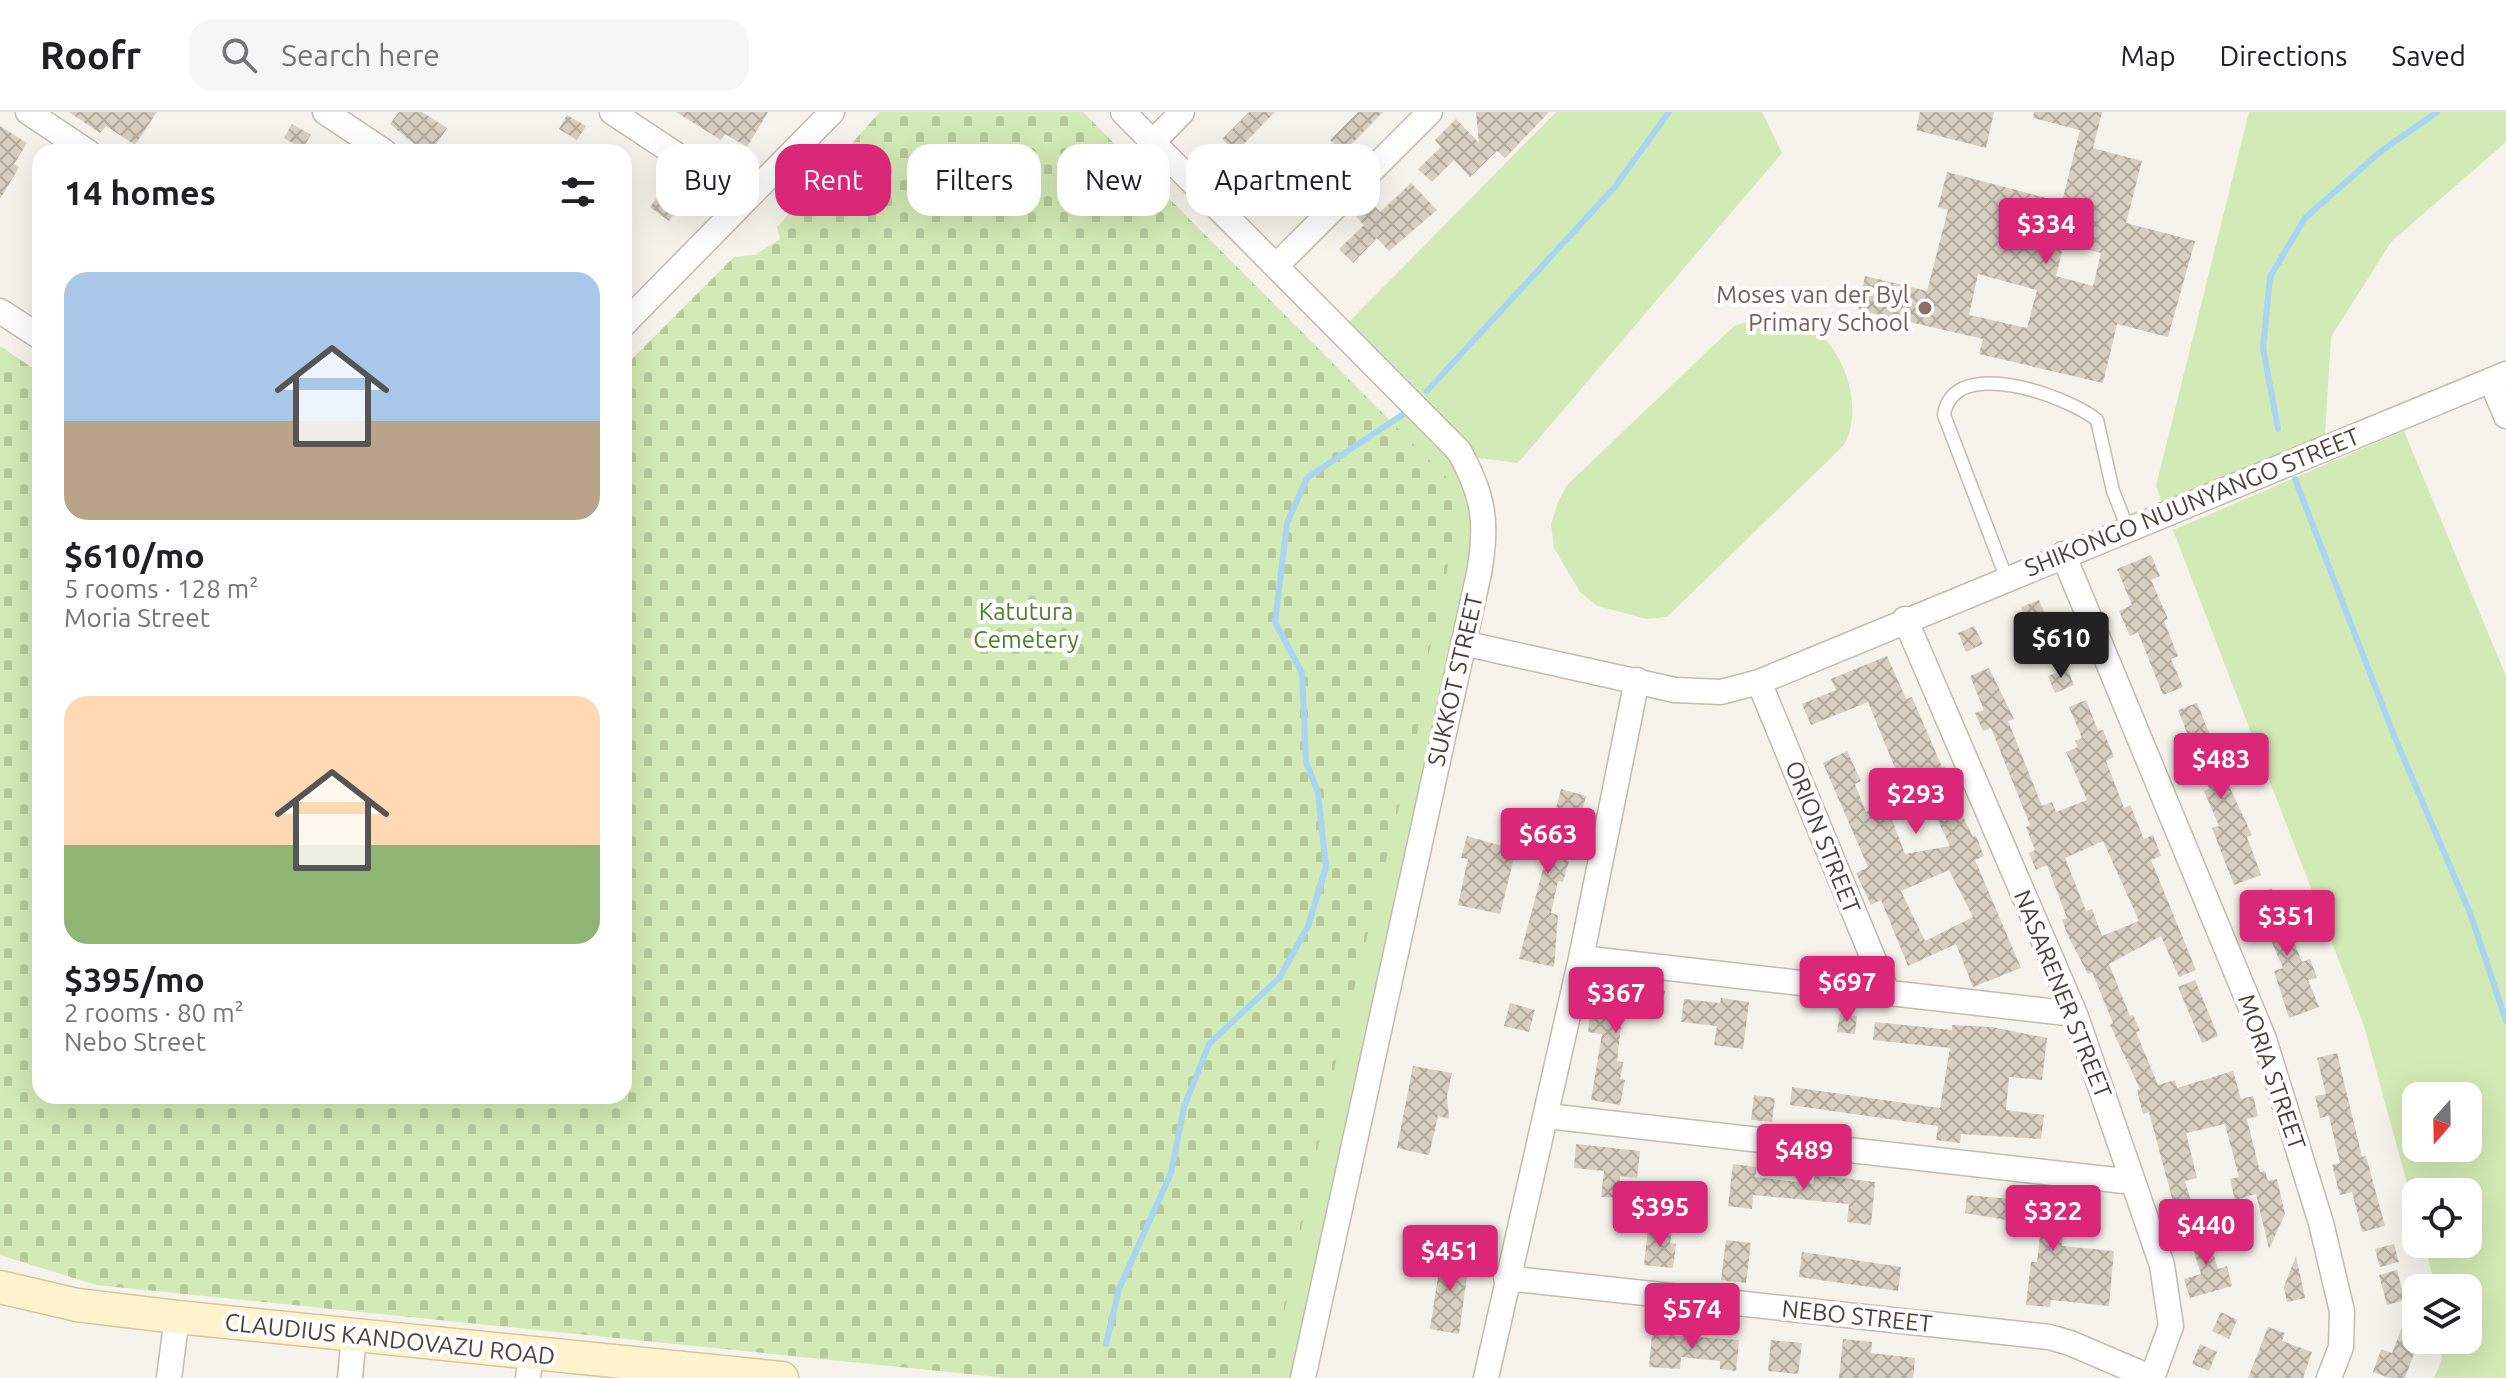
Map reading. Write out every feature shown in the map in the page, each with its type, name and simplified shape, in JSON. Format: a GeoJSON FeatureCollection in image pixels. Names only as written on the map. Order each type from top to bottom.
{"type":"FeatureCollection","features":[{"type":"Feature","properties":{"kind":"street"},"geometry":{"type":"LineString","coordinates":[[28,112],[76,144]]}},
{"type":"Feature","properties":{"kind":"street"},"geometry":{"type":"LineString","coordinates":[[325,112],[373,144]]}},
{"type":"Feature","properties":{"kind":"street"},"geometry":{"type":"LineString","coordinates":[[612,112],[660,144]]}},
{"type":"Feature","properties":{"kind":"street"},"geometry":{"type":"LineString","coordinates":[[759,183],[832,112]]}},
{"type":"Feature","properties":{"kind":"street","name":"SUKKOT STREET"},"geometry":{"type":"LineString","coordinates":[[1123,112],[1459,451],[1478,486],[1484,543],[1303,1378]]}},
{"type":"Feature","properties":{"kind":"street"},"geometry":{"type":"LineString","coordinates":[[1153,142],[1182,112]]}},
{"type":"Feature","properties":{"kind":"street"},"geometry":{"type":"LineString","coordinates":[[1277,265],[1430,112]]}},
{"type":"Feature","properties":{"kind":"street"},"geometry":{"type":"LineString","coordinates":[[632,311],[726,216]]}},
{"type":"Feature","properties":{"kind":"street"},"geometry":{"type":"LineString","coordinates":[[0,311],[32,332]]}},
{"type":"Feature","properties":{"kind":"street"},"geometry":{"type":"LineString","coordinates":[[2498,377],[2506,416]]}},
{"type":"Feature","properties":{"kind":"street","name":"SHIKONGO NUUNYANGO STREET"},"geometry":{"type":"LineString","coordinates":[[1463,643],[1701,693],[1721,692],[1759,682],[2006,577],[2498,377]]}},
{"type":"Feature","properties":{"kind":"street","name":"MORIA STREET"},"geometry":{"type":"LineString","coordinates":[[2063,554],[2268,1053],[2321,1223],[2342,1311],[2341,1347],[2329,1378]]}},
{"type":"Feature","properties":{"kind":"street","name":"NASARENER STREET"},"geometry":{"type":"LineString","coordinates":[[1905,619],[2075,1014],[2162,1265],[2171,1326],[2152,1378]]}},
{"type":"Feature","properties":{"kind":"street"},"geometry":{"type":"LineString","coordinates":[[1486,1378],[1506,1278],[1547,1116],[1637,680]]}},
{"type":"Feature","properties":{"kind":"street","name":"ORION STREET"},"geometry":{"type":"LineString","coordinates":[[1759,682],[1887,992]]}},
{"type":"Feature","properties":{"kind":"street"},"geometry":{"type":"LineString","coordinates":[[1581,958],[2075,1014]]}},
{"type":"Feature","properties":{"kind":"street"},"geometry":{"type":"LineString","coordinates":[[1547,1116],[2133,1182]]}},
{"type":"Feature","properties":{"kind":"street","name":"NEBO STREET"},"geometry":{"type":"LineString","coordinates":[[1506,1278],[2049,1337],[2152,1378]]}},
{"type":"Feature","properties":{"kind":"street","name":"CLAUDIUS KANDOVAZU ROAD"},"geometry":{"type":"LineString","coordinates":[[0,1287],[77,1305],[354,1335],[530,1366],[782,1378]]}},
{"type":"Feature","properties":{"kind":"street"},"geometry":{"type":"LineString","coordinates":[[169,1378],[177,1317]]}},
{"type":"Feature","properties":{"kind":"street"},"geometry":{"type":"LineString","coordinates":[[350,1378],[354,1335]]}},
{"type":"Feature","properties":{"kind":"lane"},"geometry":{"type":"LineString","coordinates":[[2006,577],[1944,415],[1946,403],[1955,392],[1968,386],[2004,383],[2023,388],[2097,420],[2113,491],[2128,529]]}},
{"type":"Feature","properties":{"kind":"green space","name":"Katutura Cemetery"},"geometry":{"type":"Polygon","coordinates":[[[880,112],[1083,112],[1115,144],[1057,144],[1057,216],[1170,216],[1170,199],[1452,483],[1460,510],[1424,677],[1417,735],[1333,1074],[1271,1378],[1008,1378],[96,1285],[0,1255],[0,346],[32,368],[32,1104],[632,1104],[632,359],[734,257],[755,255],[780,239],[777,227],[787,216],[891,216],[891,144],[851,144],[880,112]]]}},
{"type":"Feature","properties":{"kind":"green space"},"geometry":{"type":"Polygon","coordinates":[[[1556,112],[1762,112],[1782,153],[1518,463],[1463,456],[1484,517],[1303,1378],[1101,1378],[1307,478],[1412,409],[1341,330],[1556,112]]]}},
{"type":"Feature","properties":{"kind":"green space"},"geometry":{"type":"Polygon","coordinates":[[[2249,112],[2506,112],[2506,142],[2391,242],[2331,337],[2324,449],[2167,516],[2156,486],[2249,112]]]}},
{"type":"Feature","properties":{"kind":"green space"},"geometry":{"type":"Polygon","coordinates":[[[1771,314],[1807,325],[1824,338],[1834,351],[1852,399],[1850,431],[1844,445],[1667,617],[1647,619],[1598,606],[1580,592],[1554,548],[1551,524],[1567,485],[1734,326],[1771,314]]]}},
{"type":"Feature","properties":{"kind":"green space"},"geometry":{"type":"Polygon","coordinates":[[[2404,431],[2506,676],[2506,1378],[2434,1378],[2442,1354],[2482,1354],[2482,1274],[2432,1274],[2428,1258],[2482,1258],[2482,1178],[2406,1178],[2364,1026],[2173,530],[2404,431]]]}},
{"type":"Feature","properties":{"kind":"building"},"geometry":{"type":"Polygon","coordinates":[[[69,112],[157,112],[136,144],[106,126],[100,133],[69,112]]]}},
{"type":"Feature","properties":{"kind":"building"},"geometry":{"type":"Polygon","coordinates":[[[399,112],[422,112],[447,128],[436,144],[414,144],[390,124],[399,112]]]}},
{"type":"Feature","properties":{"kind":"building"},"geometry":{"type":"Polygon","coordinates":[[[676,112],[768,112],[749,144],[742,144],[725,134],[721,140],[676,112]]]}},
{"type":"Feature","properties":{"kind":"building"},"geometry":{"type":"Polygon","coordinates":[[[1249,112],[1275,112],[1244,144],[1227,144],[1222,139],[1249,112]]]}},
{"type":"Feature","properties":{"kind":"building"},"geometry":{"type":"Polygon","coordinates":[[[1358,112],[1383,112],[1352,144],[1334,144],[1330,140],[1358,112]]]}},
{"type":"Feature","properties":{"kind":"building"},"geometry":{"type":"Polygon","coordinates":[[[1476,112],[1549,112],[1505,158],[1497,151],[1470,177],[1454,160],[1432,182],[1418,169],[1441,147],[1435,140],[1456,119],[1479,143],[1476,112]]]}},
{"type":"Feature","properties":{"kind":"building"},"geometry":{"type":"Polygon","coordinates":[[[1920,112],[1994,112],[1986,148],[1916,130],[1920,112]]]}},
{"type":"Feature","properties":{"kind":"building"},"geometry":{"type":"Polygon","coordinates":[[[2034,112],[2102,112],[2093,148],[2142,161],[2126,223],[2195,241],[2168,337],[2117,324],[2103,383],[1979,354],[1983,339],[1858,310],[1865,276],[1927,291],[1948,210],[1938,207],[1947,172],[2062,202],[2080,130],[2033,118],[2034,112]],[[2064,243],[2056,276],[2093,286],[2101,253],[2064,243]],[[1978,274],[1969,315],[2027,328],[2037,290],[1978,274]]]}},
{"type":"Feature","properties":{"kind":"building"},"geometry":{"type":"Polygon","coordinates":[[[567,115],[586,126],[577,140],[559,129],[567,115]]]}},
{"type":"Feature","properties":{"kind":"building"},"geometry":{"type":"Polygon","coordinates":[[[292,124],[311,135],[305,144],[294,144],[284,138],[292,124]]]}},
{"type":"Feature","properties":{"kind":"building"},"geometry":{"type":"Polygon","coordinates":[[[0,126],[27,143],[14,164],[19,167],[0,199],[0,126]]]}},
{"type":"Feature","properties":{"kind":"building"},"geometry":{"type":"Polygon","coordinates":[[[1411,183],[1437,210],[1389,251],[1377,238],[1353,263],[1339,249],[1364,225],[1356,216],[1380,216],[1380,212],[1411,183]]]}},
{"type":"Feature","properties":{"kind":"building"},"geometry":{"type":"Polygon","coordinates":[[[2151,555],[2160,576],[2151,580],[2168,619],[2164,621],[2178,656],[2171,659],[2183,687],[2163,695],[2138,632],[2130,636],[2119,611],[2132,605],[2117,569],[2151,555]]]}},
{"type":"Feature","properties":{"kind":"building"},"geometry":{"type":"Polygon","coordinates":[[[2039,600],[2046,617],[2028,625],[2021,607],[2039,600]]]}},
{"type":"Feature","properties":{"kind":"building"},"geometry":{"type":"Polygon","coordinates":[[[1974,626],[1983,644],[1966,652],[1958,633],[1974,626]]]}},
{"type":"Feature","properties":{"kind":"building"},"geometry":{"type":"Polygon","coordinates":[[[2063,641],[2070,657],[2051,665],[2044,649],[2063,641]]]}},
{"type":"Feature","properties":{"kind":"building"},"geometry":{"type":"Polygon","coordinates":[[[1887,656],[1906,699],[1912,697],[1955,790],[1951,792],[1973,837],[1976,836],[1984,856],[1975,860],[2021,968],[1973,987],[1956,944],[1908,966],[1881,900],[1871,905],[1856,873],[1868,867],[1823,763],[1847,751],[1861,781],[1855,784],[1866,812],[1886,804],[1905,854],[1950,846],[1928,800],[1911,807],[1868,702],[1811,725],[1802,704],[1836,690],[1831,679],[1887,656]],[[1949,870],[1901,891],[1925,941],[1973,917],[1949,870]]]}},
{"type":"Feature","properties":{"kind":"building"},"geometry":{"type":"Polygon","coordinates":[[[1989,668],[2014,719],[2008,721],[2042,806],[2052,802],[2056,812],[2087,800],[2066,752],[2078,747],[2075,741],[2082,738],[2069,707],[2086,700],[2098,731],[2103,730],[2114,757],[2106,761],[2124,808],[2130,805],[2144,839],[2153,835],[2161,856],[2151,860],[2196,970],[2179,977],[2161,936],[2109,964],[2130,1016],[2133,1015],[2140,1031],[2136,1032],[2158,1085],[2175,1080],[2177,1088],[2233,1071],[2241,1099],[2253,1096],[2258,1116],[2247,1119],[2260,1172],[2265,1171],[2268,1181],[2277,1179],[2285,1214],[2269,1249],[2256,1194],[2235,1200],[2230,1179],[2239,1177],[2225,1124],[2186,1133],[2197,1178],[2185,1181],[2193,1208],[2176,1213],[2149,1112],[2143,1114],[2137,1090],[2140,1089],[2110,1025],[2113,1023],[2092,972],[2088,974],[2069,938],[2062,920],[2067,918],[2047,865],[2036,870],[2029,853],[2035,850],[2026,827],[2030,825],[1991,728],[1983,731],[1975,713],[1984,710],[1970,676],[1989,668]],[[2103,841],[2065,858],[2086,911],[2092,909],[2102,936],[2139,921],[2103,841]]]}},
{"type":"Feature","properties":{"kind":"building"},"geometry":{"type":"Polygon","coordinates":[[[2067,668],[2074,685],[2055,693],[2048,676],[2067,668]]]}},
{"type":"Feature","properties":{"kind":"building"},"geometry":{"type":"Polygon","coordinates":[[[2197,703],[2218,755],[2215,756],[2252,835],[2247,837],[2261,875],[2234,885],[2212,828],[2219,826],[2204,791],[2209,789],[2178,710],[2197,703]]]}},
{"type":"Feature","properties":{"kind":"building"},"geometry":{"type":"Polygon","coordinates":[[[1561,789],[1586,796],[1580,819],[1574,817],[1563,859],[1569,861],[1563,882],[1558,881],[1551,913],[1558,915],[1554,967],[1519,959],[1549,847],[1510,840],[1514,820],[1547,827],[1548,822],[1552,823],[1561,789]]]}},
{"type":"Feature","properties":{"kind":"building"},"geometry":{"type":"Polygon","coordinates":[[[1467,836],[1516,850],[1500,914],[1458,905],[1468,859],[1461,858],[1467,836]]]}},
{"type":"Feature","properties":{"kind":"building"},"geometry":{"type":"Polygon","coordinates":[[[2272,888],[2302,962],[2310,959],[2317,978],[2308,980],[2319,1007],[2289,1018],[2274,971],[2283,968],[2252,896],[2272,888]]]}},
{"type":"Feature","properties":{"kind":"building"},"geometry":{"type":"Polygon","coordinates":[[[2195,980],[2218,1036],[2202,1043],[2178,987],[2195,980]]]}},
{"type":"Feature","properties":{"kind":"building"},"geometry":{"type":"Polygon","coordinates":[[[1611,984],[1665,991],[1662,1011],[1623,1007],[1617,1061],[1623,1062],[1620,1079],[1625,1080],[1620,1105],[1591,1100],[1602,1034],[1588,1032],[1593,992],[1610,994],[1611,984]]]}},
{"type":"Feature","properties":{"kind":"building"},"geometry":{"type":"Polygon","coordinates":[[[1721,998],[1749,1002],[1743,1049],[1714,1045],[1717,1026],[1681,1022],[1684,999],[1720,1003],[1721,998]]]}},
{"type":"Feature","properties":{"kind":"building"},"geometry":{"type":"Polygon","coordinates":[[[1510,1003],[1535,1010],[1529,1032],[1504,1026],[1510,1003]]]}},
{"type":"Feature","properties":{"kind":"building"},"geometry":{"type":"Polygon","coordinates":[[[1840,1014],[1857,1016],[1855,1034],[1837,1032],[1840,1014]]]}},
{"type":"Feature","properties":{"kind":"building"},"geometry":{"type":"Polygon","coordinates":[[[1875,1022],[1952,1030],[1952,1025],[1992,1027],[2047,1038],[2042,1080],[2009,1077],[2006,1110],[2044,1115],[2041,1139],[1961,1134],[1960,1143],[1936,1140],[1938,1126],[1790,1105],[1792,1087],[1940,1108],[1950,1048],[1873,1040],[1875,1022]]]}},
{"type":"Feature","properties":{"kind":"building"},"geometry":{"type":"Polygon","coordinates":[[[2337,1053],[2362,1157],[2366,1156],[2385,1226],[2362,1232],[2352,1192],[2340,1195],[2332,1165],[2340,1163],[2329,1116],[2320,1118],[2315,1096],[2326,1094],[2317,1058],[2337,1053]]]}},
{"type":"Feature","properties":{"kind":"building"},"geometry":{"type":"Polygon","coordinates":[[[1413,1066],[1452,1073],[1447,1096],[1449,1119],[1438,1116],[1429,1155],[1397,1148],[1413,1066]]]}},
{"type":"Feature","properties":{"kind":"building"},"geometry":{"type":"Polygon","coordinates":[[[1754,1095],[1775,1098],[1772,1122],[1751,1120],[1754,1095]]]}},
{"type":"Feature","properties":{"kind":"building"},"geometry":{"type":"Polygon","coordinates":[[[1576,1144],[1640,1151],[1637,1178],[1620,1176],[1618,1198],[1601,1197],[1604,1171],[1574,1168],[1576,1144]]]}},
{"type":"Feature","properties":{"kind":"building"},"geometry":{"type":"Polygon","coordinates":[[[1733,1164],[1757,1167],[1755,1177],[1813,1184],[1815,1175],[1875,1182],[1871,1225],[1847,1222],[1849,1204],[1753,1195],[1752,1209],[1728,1206],[1733,1164]]]}},
{"type":"Feature","properties":{"kind":"building"},"geometry":{"type":"Polygon","coordinates":[[[1967,1195],[2043,1202],[2044,1196],[2068,1198],[2062,1246],[2114,1251],[2109,1306],[2051,1300],[2050,1307],[2026,1305],[2031,1262],[2037,1262],[2041,1226],[1965,1213],[1967,1195]]]}},
{"type":"Feature","properties":{"kind":"building"},"geometry":{"type":"Polygon","coordinates":[[[2204,1225],[2218,1269],[2227,1266],[2232,1286],[2190,1298],[2184,1279],[2201,1274],[2187,1230],[2204,1225]]]}},
{"type":"Feature","properties":{"kind":"building"},"geometry":{"type":"Polygon","coordinates":[[[1648,1228],[1672,1230],[1670,1243],[1676,1244],[1673,1268],[1644,1265],[1648,1228]]]}},
{"type":"Feature","properties":{"kind":"building"},"geometry":{"type":"Polygon","coordinates":[[[1726,1240],[1751,1243],[1746,1283],[1721,1280],[1726,1240]]]}},
{"type":"Feature","properties":{"kind":"building"},"geometry":{"type":"Polygon","coordinates":[[[2394,1244],[2399,1262],[2380,1267],[2375,1249],[2394,1244]]]}},
{"type":"Feature","properties":{"kind":"building"},"geometry":{"type":"Polygon","coordinates":[[[1442,1251],[1470,1255],[1459,1334],[1430,1329],[1442,1251]]]}},
{"type":"Feature","properties":{"kind":"building"},"geometry":{"type":"Polygon","coordinates":[[[1802,1252],[1901,1267],[1898,1291],[1799,1277],[1802,1252]]]}},
{"type":"Feature","properties":{"kind":"building"},"geometry":{"type":"Polygon","coordinates":[[[2296,1256],[2305,1298],[2287,1302],[2284,1287],[2296,1256]]]}},
{"type":"Feature","properties":{"kind":"building"},"geometry":{"type":"Polygon","coordinates":[[[2397,1270],[2402,1301],[2387,1305],[2379,1275],[2397,1270]]]}},
{"type":"Feature","properties":{"kind":"building"},"geometry":{"type":"Polygon","coordinates":[[[2221,1312],[2237,1320],[2229,1339],[2212,1331],[2221,1312]]]}},
{"type":"Feature","properties":{"kind":"building"},"geometry":{"type":"Polygon","coordinates":[[[2268,1327],[2285,1333],[2282,1341],[2312,1352],[2303,1378],[2248,1378],[2268,1327]]]}},
{"type":"Feature","properties":{"kind":"building"},"geometry":{"type":"Polygon","coordinates":[[[2402,1328],[2402,1354],[2414,1354],[2405,1378],[2389,1378],[2373,1372],[2381,1349],[2392,1353],[2402,1328]]]}},
{"type":"Feature","properties":{"kind":"building"},"geometry":{"type":"Polygon","coordinates":[[[1652,1334],[1739,1340],[1736,1371],[1720,1369],[1720,1361],[1681,1357],[1680,1369],[1649,1367],[1652,1334]]]}},
{"type":"Feature","properties":{"kind":"building"},"geometry":{"type":"Polygon","coordinates":[[[1843,1339],[1872,1342],[1871,1353],[1915,1358],[1913,1378],[1839,1378],[1843,1339]]]}},
{"type":"Feature","properties":{"kind":"building"},"geometry":{"type":"Polygon","coordinates":[[[1771,1340],[1802,1343],[1798,1374],[1768,1371],[1771,1340]]]}},
{"type":"Feature","properties":{"kind":"building"},"geometry":{"type":"Polygon","coordinates":[[[2200,1344],[2217,1352],[2209,1371],[2192,1364],[2200,1344]]]}},
{"type":"Feature","properties":{"kind":"waterway"},"geometry":{"type":"LineString","coordinates":[[1427,391],[1614,188],[1669,112]]}},
{"type":"Feature","properties":{"kind":"waterway"},"geometry":{"type":"LineString","coordinates":[[2278,429],[2263,348],[2270,277],[2305,218],[2380,152],[2437,112]]}},
{"type":"Feature","properties":{"kind":"waterway"},"geometry":{"type":"LineString","coordinates":[[1106,1344],[1119,1289],[1171,1173],[1184,1107],[1209,1044],[1280,977],[1308,926],[1326,867],[1318,793],[1306,762],[1302,673],[1275,622],[1287,523],[1307,478],[1411,409]]}},
{"type":"Feature","properties":{"kind":"waterway"},"geometry":{"type":"LineString","coordinates":[[2295,479],[2395,738],[2470,913],[2506,1021]]}},
{"type":"Feature","properties":{"kind":"place","name":"Moses van der Byl Primary School"},"geometry":{"type":"Point","coordinates":[1925,308]}}]}
